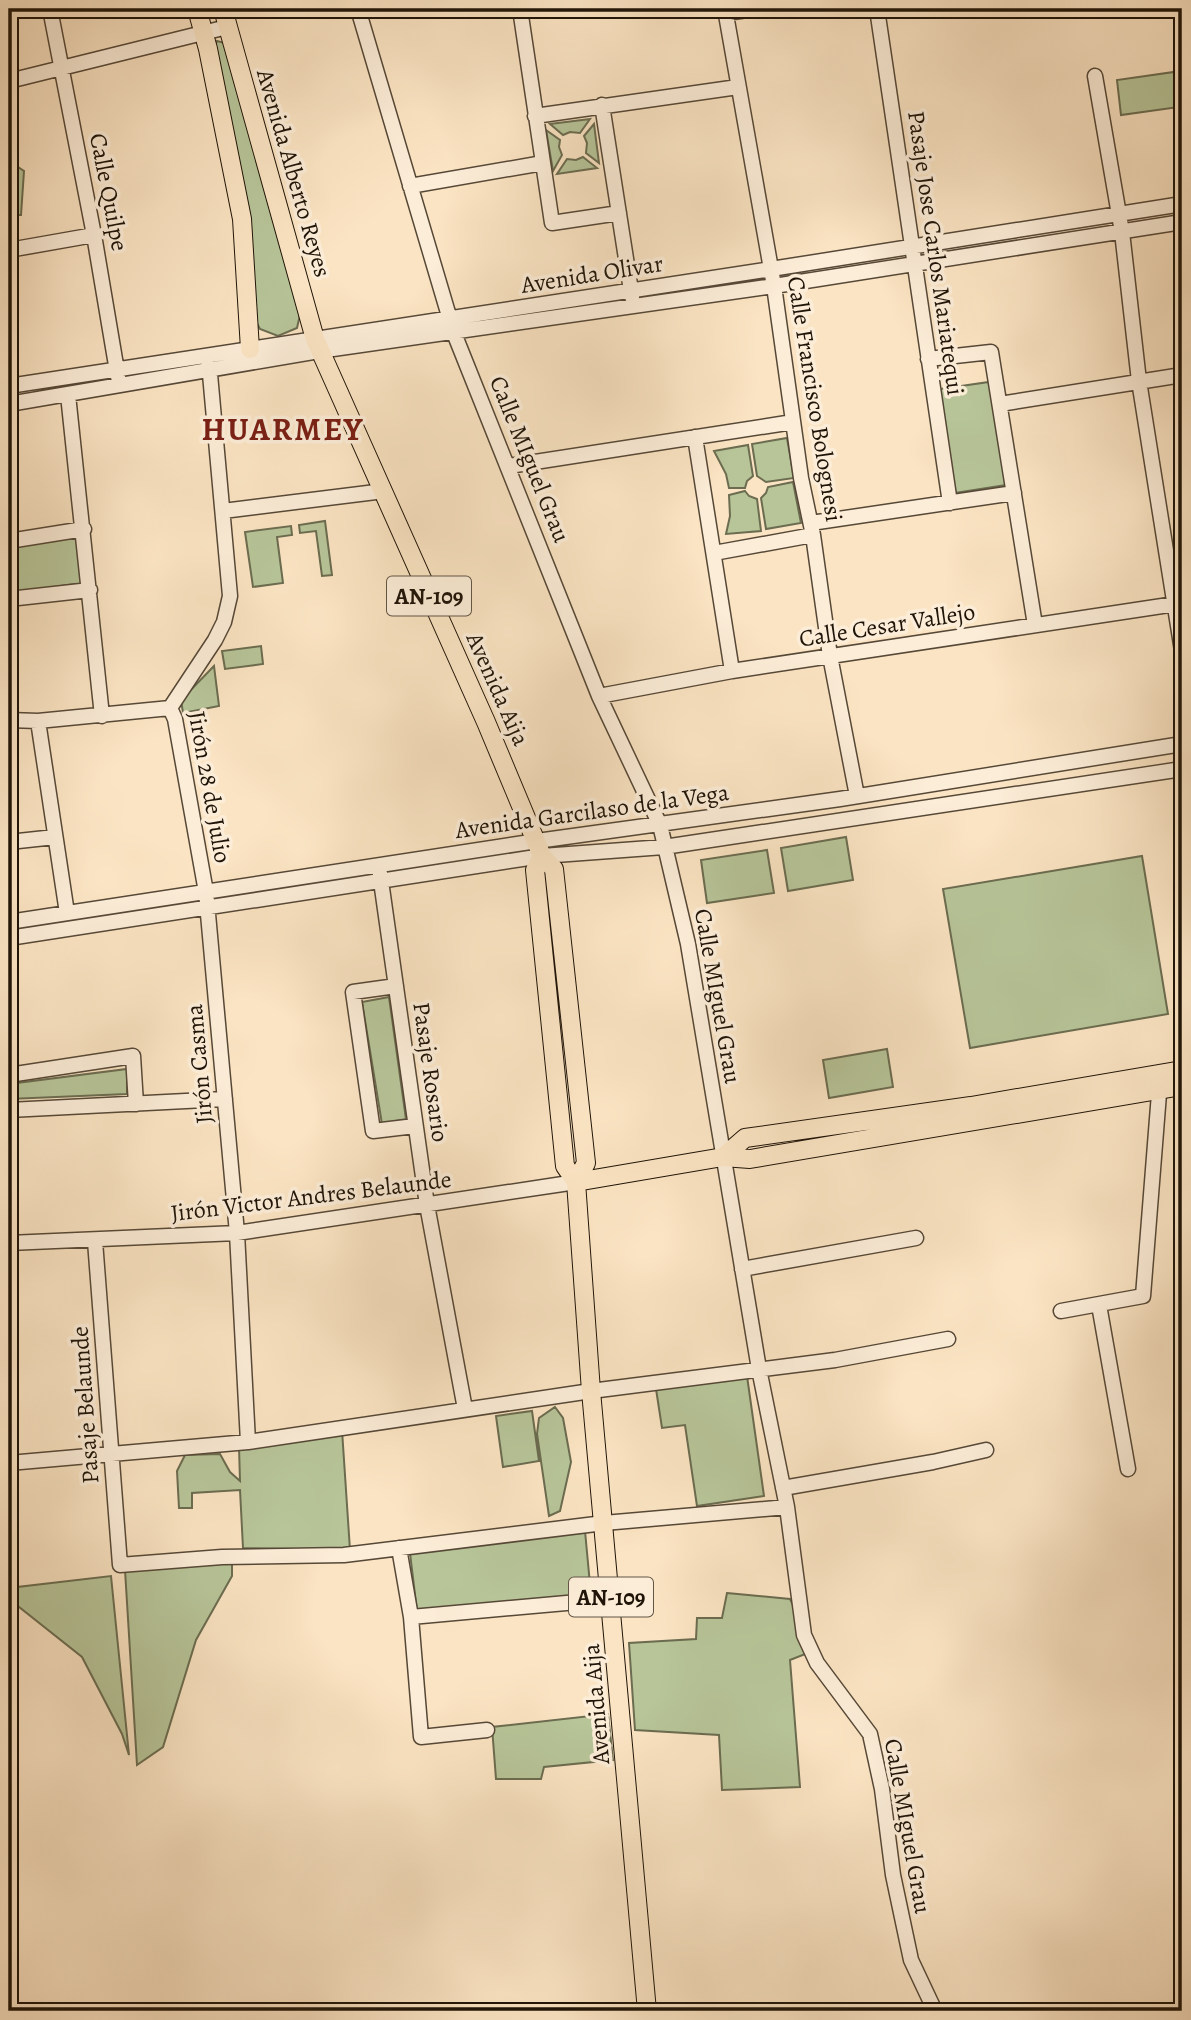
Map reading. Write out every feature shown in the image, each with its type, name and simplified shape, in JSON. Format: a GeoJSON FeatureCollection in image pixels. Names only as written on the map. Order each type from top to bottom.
{"type":"FeatureCollection","features":[{"type":"Feature","properties":{"kind":"main road","name":"Avenida Alberto Reyes"},"geometry":{"type":"LineString","coordinates":[[197,9],[242,219],[250,349]]}},
{"type":"Feature","properties":{"kind":"main road","name":"Avenida Alberto Reyes"},"geometry":{"type":"LineString","coordinates":[[222,9],[317,345]]}},
{"type":"Feature","properties":{"kind":"main road","name":"Avenida Aija"},"geometry":{"type":"LineString","coordinates":[[317,345],[384,491],[540,849],[554,869],[586,1163],[576,1182],[591,1391],[647,2011]]}},
{"type":"Feature","properties":{"kind":"main road"},"geometry":{"type":"LineString","coordinates":[[576,1182],[723,1157],[750,1159],[1161,1081],[1182,1070]]}},
{"type":"Feature","properties":{"kind":"main road"},"geometry":{"type":"LineString","coordinates":[[1161,1081],[1182,1086]]}},
{"type":"Feature","properties":{"kind":"street","name":"Calle Quilpe"},"geometry":{"type":"LineString","coordinates":[[50,9],[94,235],[119,385]]}},
{"type":"Feature","properties":{"kind":"street","name":"Calle MIguel Grau"},"geometry":{"type":"LineString","coordinates":[[358,9],[452,326],[599,695],[660,825],[688,944],[759,1369],[787,1507],[804,1635],[817,1662],[870,1734],[882,1788],[893,1875],[911,1961],[935,2011]]}},
{"type":"Feature","properties":{"kind":"street"},"geometry":{"type":"LineString","coordinates":[[520,9],[552,223],[619,213]]}},
{"type":"Feature","properties":{"kind":"street"},"geometry":{"type":"LineString","coordinates":[[725,11],[754,9]]}},
{"type":"Feature","properties":{"kind":"street","name":"Pasaje Jose Carlos Mariatequi"},"geometry":{"type":"LineString","coordinates":[[877,9],[950,503]]}},
{"type":"Feature","properties":{"kind":"street","name":"Calle Francisco Bolognesi"},"geometry":{"type":"LineString","coordinates":[[725,11],[774,286],[830,656],[857,796]]}},
{"type":"Feature","properties":{"kind":"street"},"geometry":{"type":"LineString","coordinates":[[9,81],[227,27]]}},
{"type":"Feature","properties":{"kind":"street"},"geometry":{"type":"LineString","coordinates":[[1096,76],[1122,232],[1139,381],[1179,603],[1182,651]]}},
{"type":"Feature","properties":{"kind":"street"},"geometry":{"type":"LineString","coordinates":[[535,116],[738,87]]}},
{"type":"Feature","properties":{"kind":"street"},"geometry":{"type":"LineString","coordinates":[[602,105],[633,307]]}},
{"type":"Feature","properties":{"kind":"street"},"geometry":{"type":"LineString","coordinates":[[411,186],[542,163]]}},
{"type":"Feature","properties":{"kind":"street","name":"Avenida Olivar"},"geometry":{"type":"LineString","coordinates":[[452,326],[631,291],[1182,204]]}},
{"type":"Feature","properties":{"kind":"street","name":"Avenida Olivar"},"geometry":{"type":"LineString","coordinates":[[9,404],[119,385],[209,363],[317,345],[452,326],[633,307],[1182,222]]}},
{"type":"Feature","properties":{"kind":"street"},"geometry":{"type":"LineString","coordinates":[[9,250],[94,235]]}},
{"type":"Feature","properties":{"kind":"street","name":"Avenida Olivar"},"geometry":{"type":"LineString","coordinates":[[9,386],[117,369],[209,363],[250,349],[317,345]]}},
{"type":"Feature","properties":{"kind":"street","name":"Pasaje Jose Carlos Mariatequi"},"geometry":{"type":"LineString","coordinates":[[928,359],[991,352],[1035,625]]}},
{"type":"Feature","properties":{"kind":"street","name":"Jirón 28 de Julio"},"geometry":{"type":"LineString","coordinates":[[206,892],[170,708],[224,622],[230,596],[209,363]]}},
{"type":"Feature","properties":{"kind":"street"},"geometry":{"type":"LineString","coordinates":[[1000,404],[1182,375]]}},
{"type":"Feature","properties":{"kind":"street"},"geometry":{"type":"LineString","coordinates":[[68,395],[102,716]]}},
{"type":"Feature","properties":{"kind":"street"},"geometry":{"type":"LineString","coordinates":[[509,466],[793,422]]}},
{"type":"Feature","properties":{"kind":"street"},"geometry":{"type":"LineString","coordinates":[[695,437],[732,671]]}},
{"type":"Feature","properties":{"kind":"street"},"geometry":{"type":"LineString","coordinates":[[223,511],[384,491]]}},
{"type":"Feature","properties":{"kind":"street"},"geometry":{"type":"LineString","coordinates":[[714,553],[812,529],[1014,493]]}},
{"type":"Feature","properties":{"kind":"street"},"geometry":{"type":"LineString","coordinates":[[9,541],[84,529]]}},
{"type":"Feature","properties":{"kind":"street"},"geometry":{"type":"LineString","coordinates":[[9,599],[90,590]]}},
{"type":"Feature","properties":{"kind":"street","name":"Calle Cesar Vallejo"},"geometry":{"type":"LineString","coordinates":[[599,695],[732,671],[1179,603]]}},
{"type":"Feature","properties":{"kind":"street"},"geometry":{"type":"LineString","coordinates":[[9,720],[38,722],[170,708]]}},
{"type":"Feature","properties":{"kind":"street"},"geometry":{"type":"LineString","coordinates":[[38,722],[67,913]]}},
{"type":"Feature","properties":{"kind":"street","name":"Avenida Garcilaso de la Vega"},"geometry":{"type":"LineString","coordinates":[[9,938],[382,881],[660,825],[1182,744]]}},
{"type":"Feature","properties":{"kind":"street","name":"Avenida Garcilaso de la Vega"},"geometry":{"type":"LineString","coordinates":[[9,922],[379,865],[540,849],[664,847],[1182,769]]}},
{"type":"Feature","properties":{"kind":"street"},"geometry":{"type":"LineString","coordinates":[[9,842],[55,837]]}},
{"type":"Feature","properties":{"kind":"street","name":"Pasaje Rosario"},"geometry":{"type":"LineString","coordinates":[[379,865],[427,1205],[465,1409]]}},
{"type":"Feature","properties":{"kind":"street","name":"Jirón Casma"},"geometry":{"type":"LineString","coordinates":[[206,892],[237,1233],[248,1441]]}},
{"type":"Feature","properties":{"kind":"street"},"geometry":{"type":"LineString","coordinates":[[396,986],[353,992],[354,1005],[373,1131],[415,1126]]}},
{"type":"Feature","properties":{"kind":"street"},"geometry":{"type":"LineString","coordinates":[[9,1075],[133,1056],[136,1104]]}},
{"type":"Feature","properties":{"kind":"street"},"geometry":{"type":"LineString","coordinates":[[1061,1311],[1143,1296],[1161,1081]]}},
{"type":"Feature","properties":{"kind":"street"},"geometry":{"type":"LineString","coordinates":[[9,1110],[225,1100]]}},
{"type":"Feature","properties":{"kind":"street","name":"Jirón Victor Andres Belaunde"},"geometry":{"type":"LineString","coordinates":[[9,1243],[237,1233],[576,1182]]}},
{"type":"Feature","properties":{"kind":"street"},"geometry":{"type":"LineString","coordinates":[[742,1269],[916,1238]]}},
{"type":"Feature","properties":{"kind":"street","name":"Pasaje Belaunde"},"geometry":{"type":"LineString","coordinates":[[95,1241],[120,1565],[222,1557],[344,1555],[399,1548]]}},
{"type":"Feature","properties":{"kind":"street"},"geometry":{"type":"LineString","coordinates":[[1099,1305],[1128,1469]]}},
{"type":"Feature","properties":{"kind":"street"},"geometry":{"type":"LineString","coordinates":[[9,1463],[248,1441],[591,1391],[835,1360],[947,1339]]}},
{"type":"Feature","properties":{"kind":"street"},"geometry":{"type":"LineString","coordinates":[[783,1488],[986,1450]]}},
{"type":"Feature","properties":{"kind":"street"},"geometry":{"type":"LineString","coordinates":[[487,1730],[421,1737],[411,1617],[399,1548],[604,1523],[787,1507]]}},
{"type":"Feature","properties":{"kind":"street"},"geometry":{"type":"LineString","coordinates":[[411,1617],[611,1599]]}},
{"type":"Feature","properties":{"kind":"green space"},"geometry":{"type":"Polygon","coordinates":[[[217,41],[225,43],[302,306],[297,328],[278,336],[260,329],[254,318],[214,48],[217,41]]]}},
{"type":"Feature","properties":{"kind":"green space"},"geometry":{"type":"Polygon","coordinates":[[[1174,72],[1179,107],[1121,115],[1117,80],[1174,72]]]}},
{"type":"Feature","properties":{"kind":"green space"},"geometry":{"type":"Polygon","coordinates":[[[590,119],[580,133],[570,132],[563,135],[550,124],[590,119]]]}},
{"type":"Feature","properties":{"kind":"green space"},"geometry":{"type":"Polygon","coordinates":[[[594,124],[599,163],[586,153],[587,143],[584,136],[594,124]]]}},
{"type":"Feature","properties":{"kind":"green space"},"geometry":{"type":"Polygon","coordinates":[[[546,130],[560,140],[562,155],[553,171],[546,130]]]}},
{"type":"Feature","properties":{"kind":"green space"},"geometry":{"type":"Polygon","coordinates":[[[583,157],[597,168],[557,174],[567,159],[576,160],[583,157]]]}},
{"type":"Feature","properties":{"kind":"green space"},"geometry":{"type":"Polygon","coordinates":[[[9,161],[24,171],[21,215],[9,215],[9,161]]]}},
{"type":"Feature","properties":{"kind":"green space"},"geometry":{"type":"Polygon","coordinates":[[[989,382],[1006,485],[955,493],[940,389],[989,382]]]}},
{"type":"Feature","properties":{"kind":"green space"},"geometry":{"type":"Polygon","coordinates":[[[787,438],[794,478],[766,482],[757,476],[752,444],[787,438]]]}},
{"type":"Feature","properties":{"kind":"green space"},"geometry":{"type":"Polygon","coordinates":[[[748,445],[753,476],[747,481],[745,488],[729,488],[726,474],[714,451],[748,445]]]}},
{"type":"Feature","properties":{"kind":"green space"},"geometry":{"type":"Polygon","coordinates":[[[793,482],[801,523],[766,529],[761,498],[768,487],[793,482]]]}},
{"type":"Feature","properties":{"kind":"green space"},"geometry":{"type":"Polygon","coordinates":[[[745,491],[757,499],[761,531],[726,534],[730,516],[729,495],[745,491]]]}},
{"type":"Feature","properties":{"kind":"green space"},"geometry":{"type":"Polygon","coordinates":[[[325,521],[332,575],[322,576],[316,531],[300,533],[299,525],[325,521]]]}},
{"type":"Feature","properties":{"kind":"green space"},"geometry":{"type":"Polygon","coordinates":[[[291,526],[292,535],[277,537],[283,583],[253,587],[245,532],[291,526]]]}},
{"type":"Feature","properties":{"kind":"green space"},"geometry":{"type":"Polygon","coordinates":[[[77,535],[83,583],[9,593],[9,546],[77,535]]]}},
{"type":"Feature","properties":{"kind":"green space"},"geometry":{"type":"Polygon","coordinates":[[[261,646],[263,664],[225,669],[222,651],[261,646]]]}},
{"type":"Feature","properties":{"kind":"green space"},"geometry":{"type":"Polygon","coordinates":[[[214,666],[219,706],[183,713],[181,700],[214,666]]]}},
{"type":"Feature","properties":{"kind":"green space"},"geometry":{"type":"Polygon","coordinates":[[[846,837],[853,880],[788,891],[781,848],[846,837]]]}},
{"type":"Feature","properties":{"kind":"green space"},"geometry":{"type":"Polygon","coordinates":[[[767,850],[774,893],[707,903],[701,860],[767,850]]]}},
{"type":"Feature","properties":{"kind":"green space"},"geometry":{"type":"Polygon","coordinates":[[[1142,856],[1168,1014],[970,1048],[943,889],[1142,856]]]}},
{"type":"Feature","properties":{"kind":"green space"},"geometry":{"type":"Polygon","coordinates":[[[389,997],[406,1119],[382,1124],[362,1002],[389,997]]]}},
{"type":"Feature","properties":{"kind":"green space"},"geometry":{"type":"Polygon","coordinates":[[[887,1049],[893,1087],[829,1098],[823,1060],[887,1049]]]}},
{"type":"Feature","properties":{"kind":"green space"},"geometry":{"type":"Polygon","coordinates":[[[127,1069],[127,1094],[9,1099],[9,1084],[127,1069]]]}},
{"type":"Feature","properties":{"kind":"green space"},"geometry":{"type":"Polygon","coordinates":[[[747,1376],[764,1496],[697,1506],[685,1425],[662,1428],[656,1389],[747,1376]]]}},
{"type":"Feature","properties":{"kind":"green space"},"geometry":{"type":"Polygon","coordinates":[[[555,1407],[563,1418],[571,1462],[560,1511],[549,1516],[537,1434],[539,1418],[555,1407]]]}},
{"type":"Feature","properties":{"kind":"green space"},"geometry":{"type":"Polygon","coordinates":[[[532,1411],[539,1461],[503,1467],[496,1416],[532,1411]]]}},
{"type":"Feature","properties":{"kind":"green space"},"geometry":{"type":"Polygon","coordinates":[[[342,1430],[350,1550],[243,1548],[240,1490],[192,1493],[192,1508],[179,1508],[177,1471],[185,1455],[220,1454],[230,1472],[240,1481],[239,1447],[342,1430]]]}},
{"type":"Feature","properties":{"kind":"green space"},"geometry":{"type":"Polygon","coordinates":[[[585,1531],[591,1595],[417,1611],[410,1553],[585,1531]]]}},
{"type":"Feature","properties":{"kind":"green space"},"geometry":{"type":"Polygon","coordinates":[[[232,1563],[232,1576],[196,1640],[163,1747],[137,1765],[125,1570],[232,1563]]]}},
{"type":"Feature","properties":{"kind":"green space"},"geometry":{"type":"Polygon","coordinates":[[[111,1576],[129,1755],[122,1734],[82,1657],[9,1599],[9,1588],[111,1576]]]}},
{"type":"Feature","properties":{"kind":"green space"},"geometry":{"type":"Polygon","coordinates":[[[727,1593],[790,1599],[798,1615],[808,1653],[790,1660],[800,1787],[722,1790],[719,1735],[635,1730],[629,1643],[696,1639],[697,1618],[722,1618],[727,1593]]]}},
{"type":"Feature","properties":{"kind":"green space"},"geometry":{"type":"Polygon","coordinates":[[[608,1714],[613,1760],[544,1767],[541,1779],[496,1779],[492,1727],[608,1714]]]}},
{"type":"Feature","properties":{"kind":"district","name":"HUARMEY"},"geometry":{"type":"Point","coordinates":[283,429]}}]}
